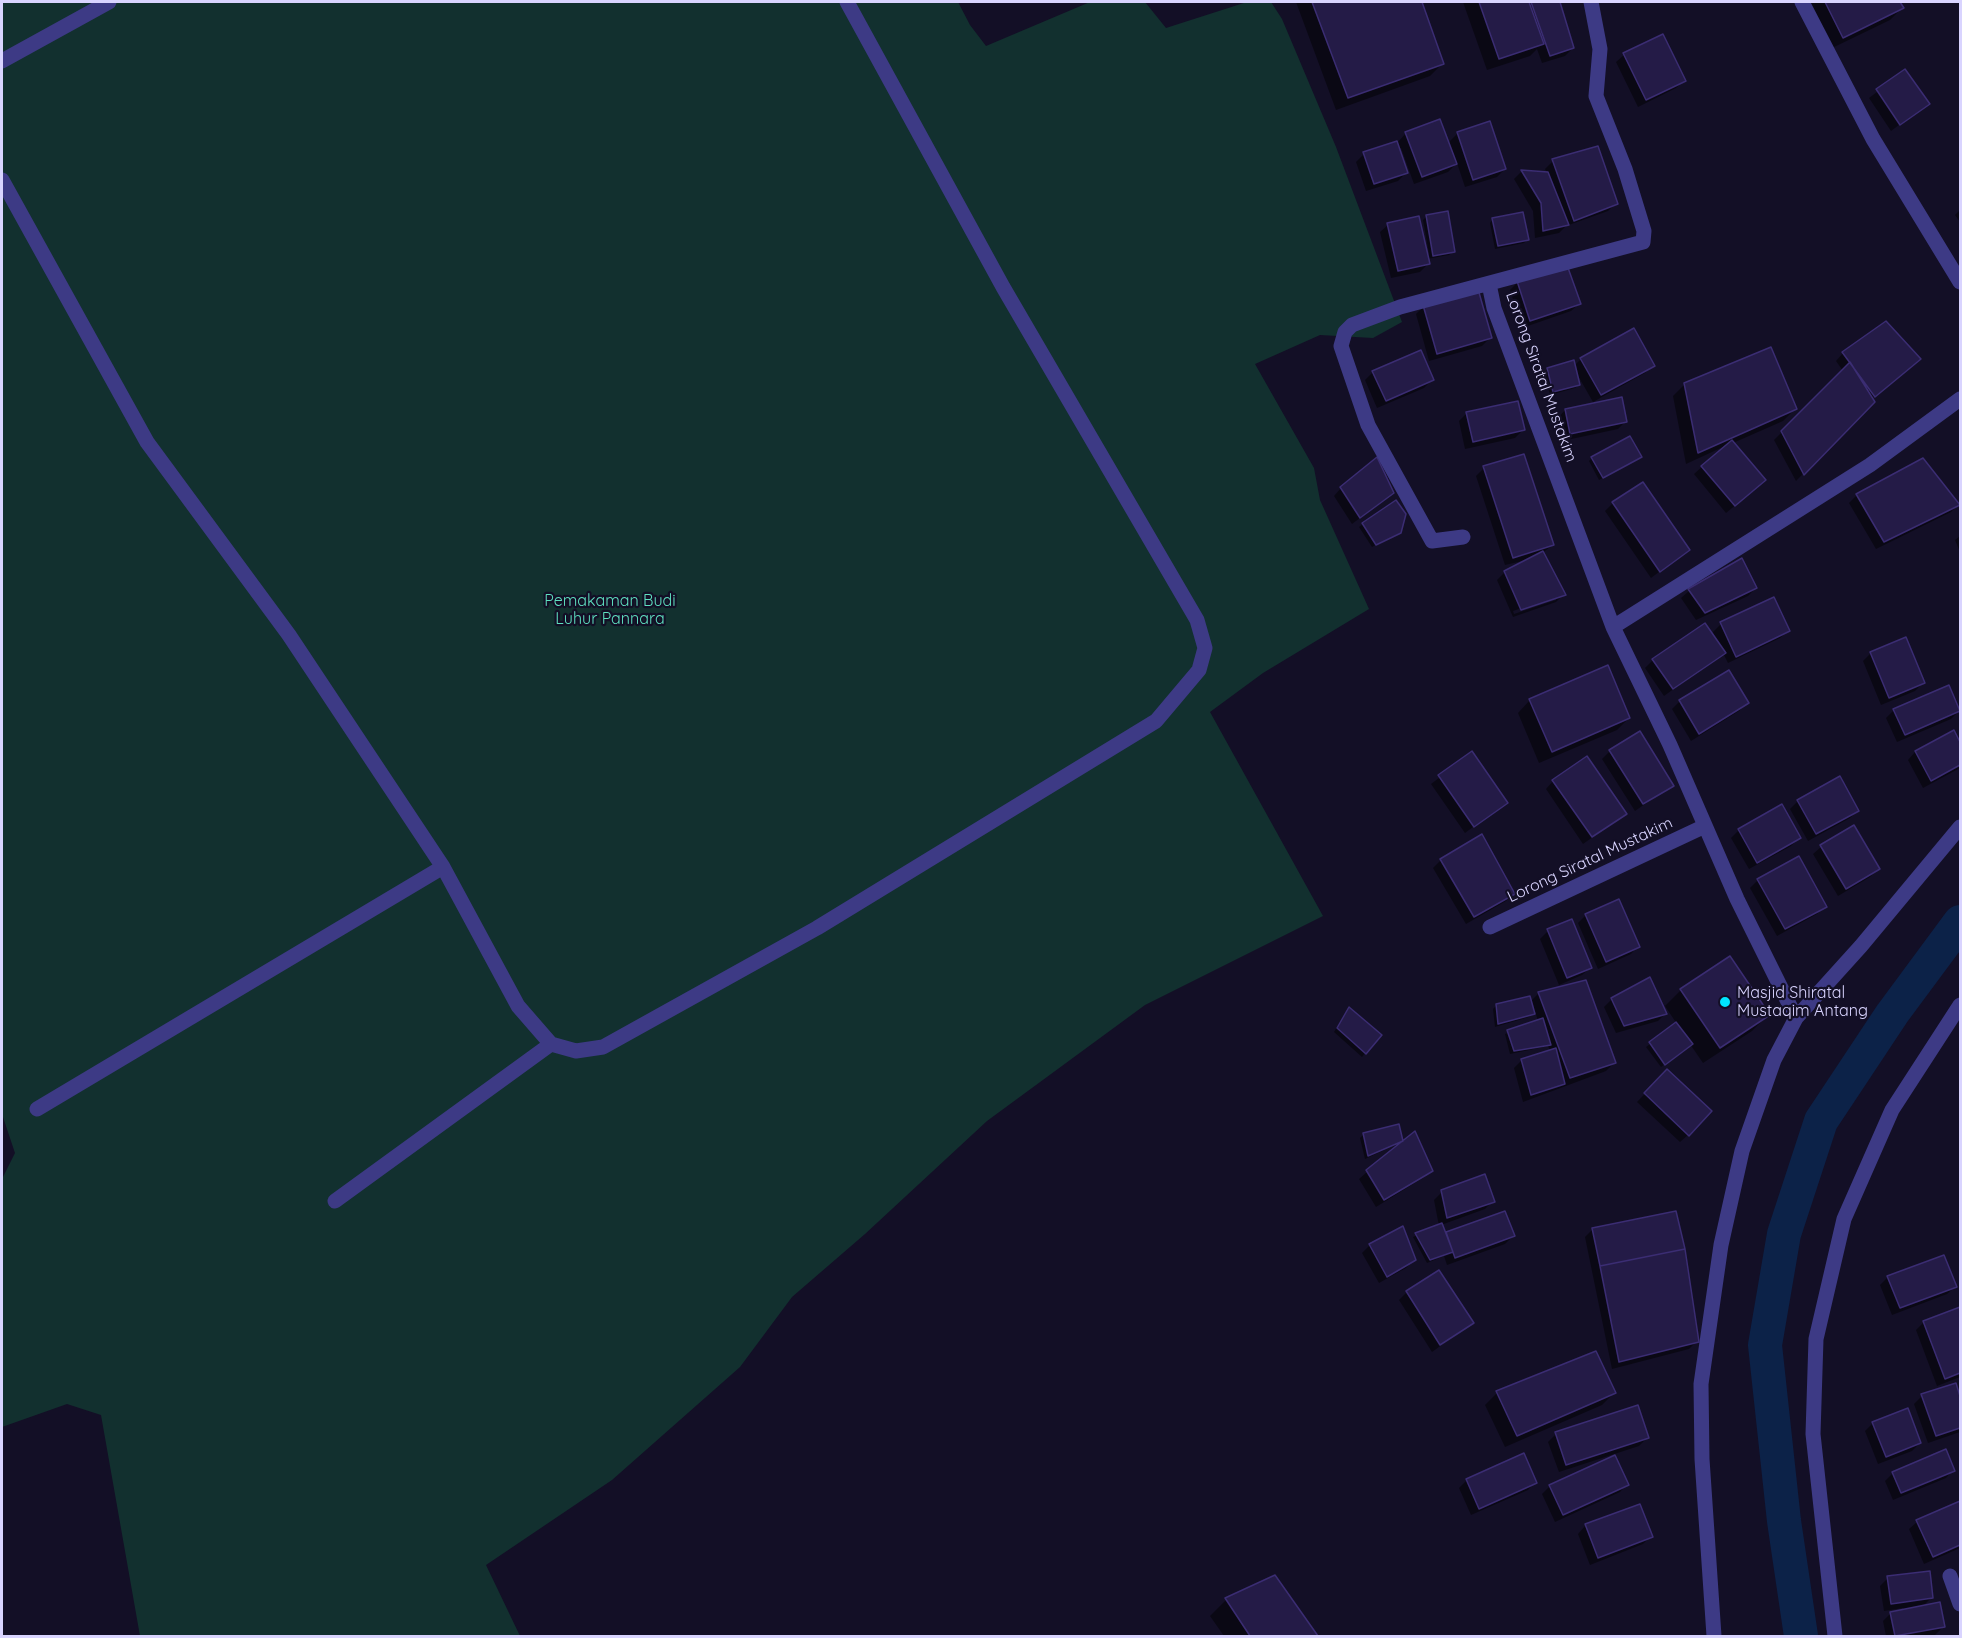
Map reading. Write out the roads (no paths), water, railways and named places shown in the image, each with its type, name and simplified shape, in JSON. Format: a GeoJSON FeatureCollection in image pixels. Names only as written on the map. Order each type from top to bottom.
{"type":"FeatureCollection","features":[{"type":"Feature","properties":{"kind":"street"},"geometry":{"type":"LineString","coordinates":[[2,61],[109,2]]}},
{"type":"Feature","properties":{"kind":"street"},"geometry":{"type":"LineString","coordinates":[[2,180],[147,442],[289,635],[443,867],[518,1006],[551,1044],[576,1051],[603,1047],[817,928],[1156,721],[1199,670],[1205,648],[1197,620],[1003,287],[847,2]]}},
{"type":"Feature","properties":{"kind":"street","name":"Lorong Siratal Mustakim"},"geometry":{"type":"LineString","coordinates":[[1590,2],[1600,49],[1596,96],[1625,169],[1644,231],[1643,242],[1489,284],[1494,308],[1612,627],[1670,745],[1737,899],[1796,1018]]}},
{"type":"Feature","properties":{"kind":"street"},"geometry":{"type":"LineString","coordinates":[[1802,2],[1873,139],[1960,282]]}},
{"type":"Feature","properties":{"kind":"street"},"geometry":{"type":"LineString","coordinates":[[1464,537],[1432,541],[1368,425],[1341,346],[1345,332],[1352,325],[1400,307],[1489,284]]}},
{"type":"Feature","properties":{"kind":"street"},"geometry":{"type":"LineString","coordinates":[[1612,627],[1870,465],[1960,399]]}},
{"type":"Feature","properties":{"kind":"street","name":"Lorong Siratal Mustakim"},"geometry":{"type":"LineString","coordinates":[[1490,927],[1705,826]]}},
{"type":"Feature","properties":{"kind":"street"},"geometry":{"type":"LineString","coordinates":[[1714,1636],[1702,1460],[1701,1384],[1721,1245],[1742,1151],[1774,1060],[1796,1018],[1861,946],[1960,827]]}},
{"type":"Feature","properties":{"kind":"street"},"geometry":{"type":"LineString","coordinates":[[38,1109],[443,867]]}},
{"type":"Feature","properties":{"kind":"street"},"geometry":{"type":"LineString","coordinates":[[1835,1636],[1813,1434],[1816,1339],[1844,1219],[1892,1110],[1960,1005]]}},
{"type":"Feature","properties":{"kind":"street"},"geometry":{"type":"LineString","coordinates":[[334,1201],[551,1044]]}},
{"type":"Feature","properties":{"kind":"street"},"geometry":{"type":"LineString","coordinates":[[1950,1576],[1960,1604]]}},
{"type":"Feature","properties":{"kind":"waterway"},"geometry":{"type":"LineString","coordinates":[[1801,1636],[1784,1521],[1765,1345],[1784,1234],[1821,1121],[1892,1014],[1960,922]]}},
{"type":"Feature","properties":{"kind":"place","name":"Masjid Shiratal Mustaqim Antang"},"geometry":{"type":"Point","coordinates":[1725,1002]}},
{"type":"Feature","properties":{"kind":"park label","name":"Pemakaman Budi Luhur Pannara"},"geometry":{"type":"Point","coordinates":[610,610]}}]}
